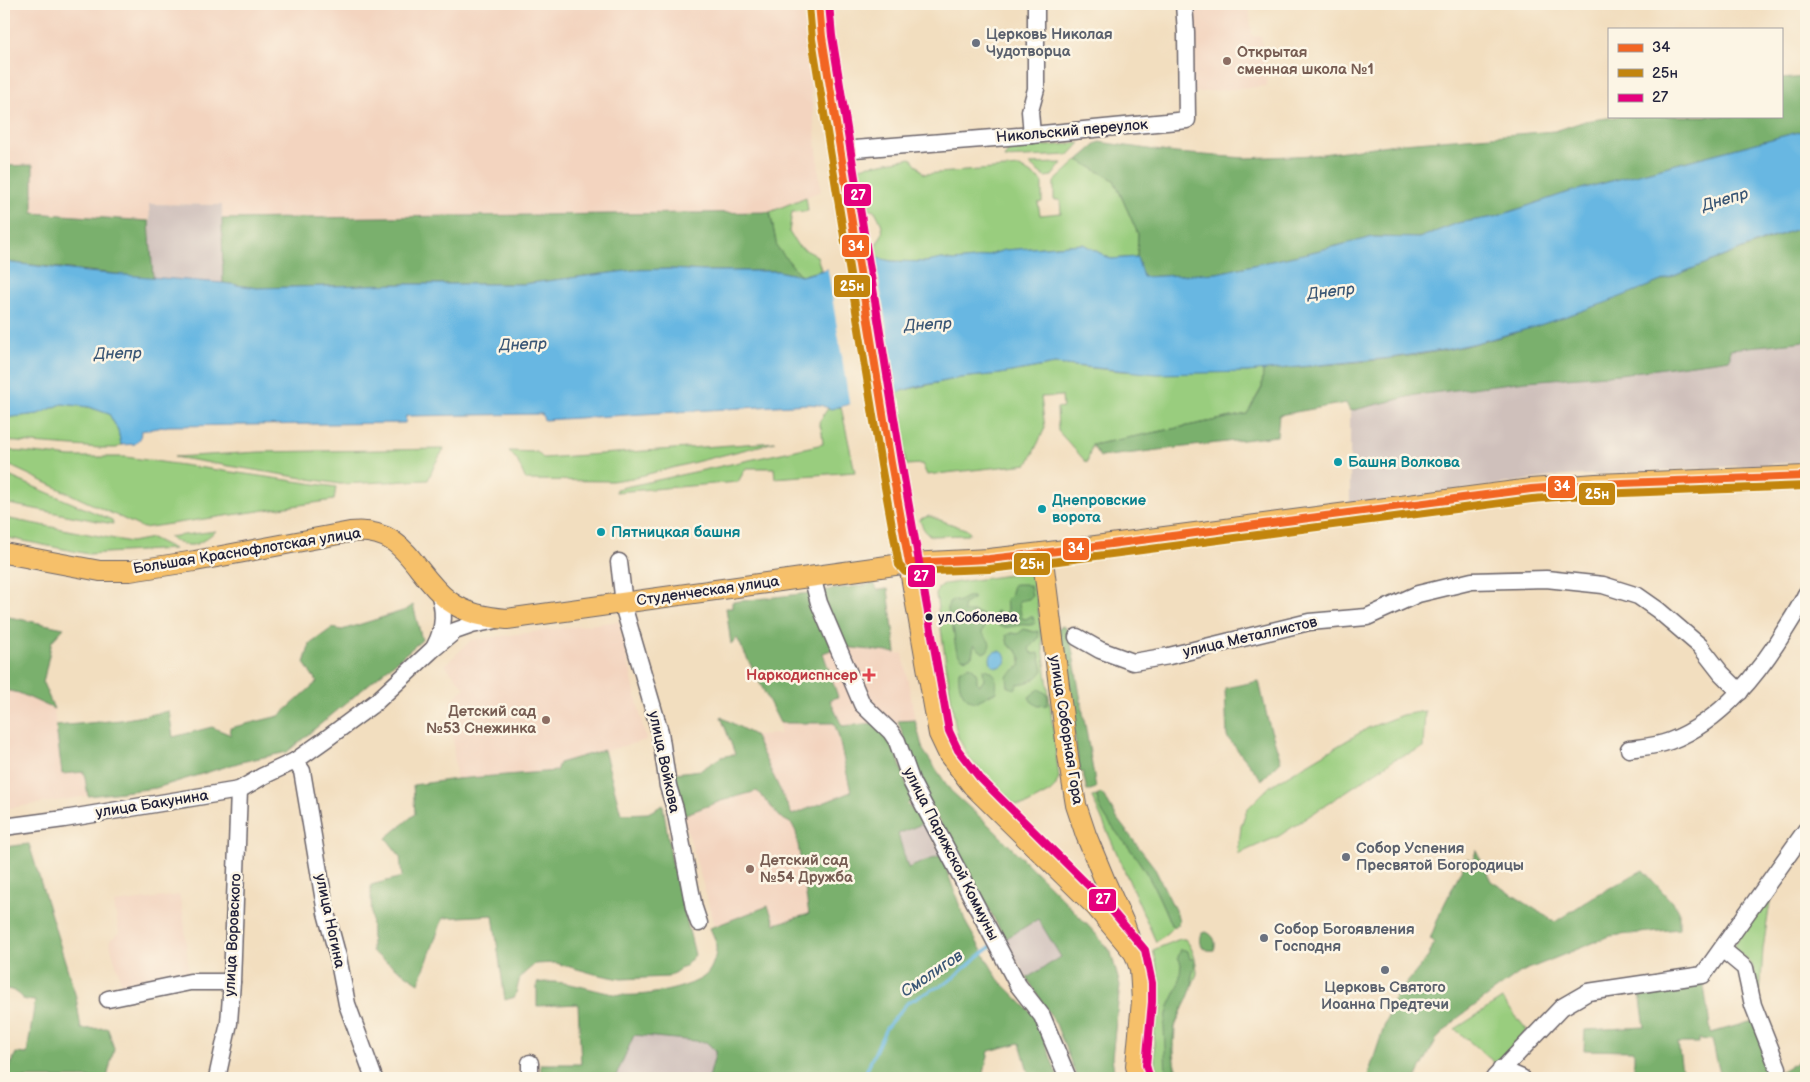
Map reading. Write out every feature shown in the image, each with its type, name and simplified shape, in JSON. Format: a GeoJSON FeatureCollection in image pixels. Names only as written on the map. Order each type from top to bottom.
{"type":"FeatureCollection","features":[{"type":"Feature","properties":{"kind":"main road"},"geometry":{"type":"LineString","coordinates":[[819,4],[822,37],[842,150],[891,463],[937,724],[949,755],[972,785],[1096,907],[1136,955]]}},
{"type":"Feature","properties":{"kind":"main road","name":"Студенческая улица"},"geometry":{"type":"LineString","coordinates":[[438,590],[448,600],[473,614],[507,619],[909,562],[989,559],[1042,554],[1531,489],[1625,483],[1806,476]]}},
{"type":"Feature","properties":{"kind":"main road","name":"Большая Краснофлотская улица"},"geometry":{"type":"LineString","coordinates":[[4,553],[100,571],[130,571],[362,531],[375,532],[397,543],[438,590]]}},
{"type":"Feature","properties":{"kind":"main road","name":"улица Соборная Гора"},"geometry":{"type":"LineString","coordinates":[[1042,554],[1076,805],[1086,835],[1136,955],[1140,969],[1142,1000],[1136,1066],[1139,1078]]}},
{"type":"Feature","properties":{"kind":"street"},"geometry":{"type":"LineString","coordinates":[[1032,135],[1030,111],[1036,89],[1036,4]]}},
{"type":"Feature","properties":{"kind":"street","name":"Никольский переулок"},"geometry":{"type":"LineString","coordinates":[[842,150],[1032,135],[1187,120],[1184,4]]}},
{"type":"Feature","properties":{"kind":"street","name":"улица Войкова"},"geometry":{"type":"LineString","coordinates":[[619,562],[623,603],[660,732],[668,786],[675,809],[694,908],[699,923]]}},
{"type":"Feature","properties":{"kind":"street","name":"улица Парижской Коммуны"},"geometry":{"type":"LineString","coordinates":[[812,576],[819,603],[862,704],[897,740],[912,783],[1014,977],[1042,1016],[1068,1078]]}},
{"type":"Feature","properties":{"kind":"street","name":"улица Металлистов"},"geometry":{"type":"LineString","coordinates":[[1077,637],[1100,650],[1133,662],[1169,656],[1309,622],[1367,617],[1418,594],[1472,581],[1546,579],[1603,585],[1638,596],[1658,610],[1700,646],[1721,674],[1740,692]]}},
{"type":"Feature","properties":{"kind":"street","name":"Студенческая улица"},"geometry":{"type":"LineString","coordinates":[[432,650],[439,638],[444,614],[438,590]]}},
{"type":"Feature","properties":{"kind":"street"},"geometry":{"type":"LineString","coordinates":[[1629,749],[1649,746],[1678,737],[1706,722],[1740,692],[1773,650],[1806,594]]}},
{"type":"Feature","properties":{"kind":"street","name":"Студенческая улица"},"geometry":{"type":"LineString","coordinates":[[295,762],[376,702],[432,650],[456,632],[472,625],[507,619]]}},
{"type":"Feature","properties":{"kind":"street","name":"улица Бакунина"},"geometry":{"type":"LineString","coordinates":[[4,827],[239,790],[263,776],[295,762]]}},
{"type":"Feature","properties":{"kind":"street","name":"улица Ногина"},"geometry":{"type":"LineString","coordinates":[[295,762],[302,772],[326,912],[338,957],[347,1004],[374,1078]]}},
{"type":"Feature","properties":{"kind":"street","name":"улица Воровского"},"geometry":{"type":"LineString","coordinates":[[216,1078],[228,1023],[232,982],[239,790]]}},
{"type":"Feature","properties":{"kind":"street"},"geometry":{"type":"LineString","coordinates":[[1497,1074],[1562,1007],[1588,992],[1703,975],[1806,830]]}},
{"type":"Feature","properties":{"kind":"street"},"geometry":{"type":"LineString","coordinates":[[1722,949],[1745,968],[1753,1005],[1778,1068]]}},
{"type":"Feature","properties":{"kind":"street"},"geometry":{"type":"LineString","coordinates":[[108,999],[190,982],[232,982]]}},
{"type":"Feature","properties":{"kind":"street"},"geometry":{"type":"LineString","coordinates":[[1497,1074],[1522,1078]]}},
{"type":"Feature","properties":{"kind":"shaded area"},"geometry":{"type":"Polygon","coordinates":[[[4,4],[802,4],[821,191],[770,212],[222,219],[222,205],[149,204],[149,221],[32,213],[33,165],[4,166],[4,4]]]}},
{"type":"Feature","properties":{"kind":"shaded area","name":"Открытая сменная школа №1"},"geometry":{"type":"Polygon","coordinates":[[[1187,4],[1249,4],[1252,36],[1261,36],[1267,86],[1191,93],[1187,4]]]}},
{"type":"Feature","properties":{"kind":"shaded area"},"geometry":{"type":"Polygon","coordinates":[[[149,204],[222,205],[223,283],[153,278],[149,204]]]}},
{"type":"Feature","properties":{"kind":"shaded area"},"geometry":{"type":"Polygon","coordinates":[[[1806,341],[1806,462],[1551,477],[1430,494],[1350,509],[1350,411],[1416,395],[1526,381],[1619,374],[1730,359],[1730,349],[1806,341]]]}},
{"type":"Feature","properties":{"kind":"shaded area"},"geometry":{"type":"Polygon","coordinates":[[[619,621],[646,740],[559,763],[556,771],[456,779],[450,701],[465,688],[445,665],[471,640],[619,621]]]}},
{"type":"Feature","properties":{"kind":"shaded area","name":"Наркодиспнсер"},"geometry":{"type":"Polygon","coordinates":[[[844,647],[903,654],[915,720],[842,726],[830,700],[838,696],[823,653],[844,647]]]}},
{"type":"Feature","properties":{"kind":"shaded area"},"geometry":{"type":"Polygon","coordinates":[[[4,690],[19,693],[54,709],[62,773],[84,772],[88,796],[4,809],[4,690]]]}},
{"type":"Feature","properties":{"kind":"shaded area"},"geometry":{"type":"Polygon","coordinates":[[[780,723],[833,723],[838,734],[852,792],[792,815],[754,735],[780,734],[780,723]]]}},
{"type":"Feature","properties":{"kind":"shaded area","name":"Детский сад №54 Дружба"},"geometry":{"type":"Polygon","coordinates":[[[757,791],[781,818],[792,824],[796,832],[809,914],[775,924],[768,906],[715,926],[683,815],[721,801],[757,791]]]}},
{"type":"Feature","properties":{"kind":"shaded area"},"geometry":{"type":"Polygon","coordinates":[[[924,823],[941,855],[908,868],[898,834],[924,823]]]}},
{"type":"Feature","properties":{"kind":"shaded area"},"geometry":{"type":"Polygon","coordinates":[[[179,895],[184,918],[189,977],[124,991],[109,941],[119,933],[114,903],[179,895]]]}},
{"type":"Feature","properties":{"kind":"shaded area"},"geometry":{"type":"Polygon","coordinates":[[[1038,919],[1061,957],[1027,978],[1005,939],[1038,919]]]}},
{"type":"Feature","properties":{"kind":"shaded area"},"geometry":{"type":"Polygon","coordinates":[[[633,1035],[706,1042],[716,1051],[709,1078],[546,1078],[616,1076],[633,1035]]]}},
{"type":"Feature","properties":{"kind":"green space"},"geometry":{"type":"Polygon","coordinates":[[[1806,77],[1806,130],[1566,193],[1495,217],[1458,223],[1419,238],[1373,237],[1217,273],[1143,277],[1137,257],[1138,234],[1114,180],[1078,160],[1099,142],[1176,153],[1245,158],[1315,155],[1403,143],[1555,131],[1585,121],[1608,118],[1782,118],[1782,79],[1806,77]]]}},
{"type":"Feature","properties":{"kind":"green space"},"geometry":{"type":"Polygon","coordinates":[[[1080,143],[1069,155],[1004,158],[1009,149],[1080,143]]]}},
{"type":"Feature","properties":{"kind":"green space"},"geometry":{"type":"Polygon","coordinates":[[[911,158],[924,174],[1020,167],[1042,181],[1042,202],[1038,203],[1040,215],[1061,213],[1060,200],[1054,200],[1054,182],[1078,160],[1114,180],[1138,234],[1137,257],[1111,259],[1083,244],[1005,250],[975,259],[953,261],[942,259],[927,262],[891,261],[873,257],[871,251],[881,236],[882,228],[875,211],[864,208],[860,204],[857,194],[859,167],[911,158]]]}},
{"type":"Feature","properties":{"kind":"green space"},"geometry":{"type":"Polygon","coordinates":[[[1062,163],[1052,176],[1045,177],[1029,164],[1062,163]]]}},
{"type":"Feature","properties":{"kind":"green space"},"geometry":{"type":"Polygon","coordinates":[[[33,165],[33,213],[149,221],[153,278],[4,262],[4,166],[33,165]]]}},
{"type":"Feature","properties":{"kind":"green space"},"geometry":{"type":"Polygon","coordinates":[[[806,197],[808,211],[792,212],[789,232],[798,246],[817,256],[821,270],[801,276],[777,247],[770,212],[806,197]]]}},
{"type":"Feature","properties":{"kind":"green space"},"geometry":{"type":"Polygon","coordinates":[[[770,212],[777,247],[801,276],[777,271],[670,269],[634,270],[523,284],[404,284],[257,288],[223,283],[222,219],[770,212]]]}},
{"type":"Feature","properties":{"kind":"green space"},"geometry":{"type":"Polygon","coordinates":[[[1806,226],[1806,341],[1730,349],[1730,359],[1619,374],[1526,381],[1416,395],[1350,411],[1346,403],[1279,415],[1277,436],[1100,457],[1092,445],[1247,414],[1262,388],[1263,370],[1426,354],[1478,343],[1561,318],[1806,226]]]}},
{"type":"Feature","properties":{"kind":"green space"},"geometry":{"type":"Polygon","coordinates":[[[1055,364],[1121,371],[1247,372],[1263,370],[1262,387],[1247,414],[1092,445],[1087,463],[1058,431],[1057,408],[1063,407],[1062,396],[1041,397],[1045,428],[1028,464],[927,475],[922,464],[906,465],[895,392],[960,378],[1000,374],[1055,364]]]}},
{"type":"Feature","properties":{"kind":"green space"},"geometry":{"type":"Polygon","coordinates":[[[62,404],[89,407],[109,414],[118,430],[121,445],[117,448],[101,448],[4,441],[4,418],[38,414],[62,404]]]}},
{"type":"Feature","properties":{"kind":"green space"},"geometry":{"type":"Polygon","coordinates":[[[841,407],[855,472],[775,478],[774,468],[746,468],[738,482],[616,492],[616,489],[823,444],[819,422],[828,408],[841,407]]]}},
{"type":"Feature","properties":{"kind":"green space"},"geometry":{"type":"Polygon","coordinates":[[[775,442],[632,478],[612,481],[526,480],[517,460],[509,451],[537,452],[543,458],[775,442]]]}},
{"type":"Feature","properties":{"kind":"green space"},"geometry":{"type":"Polygon","coordinates":[[[444,449],[428,480],[340,484],[174,457],[260,452],[444,449]]]}},
{"type":"Feature","properties":{"kind":"green space"},"geometry":{"type":"Polygon","coordinates":[[[4,450],[71,457],[126,457],[336,487],[334,500],[143,528],[4,463],[4,450]]]}},
{"type":"Feature","properties":{"kind":"green space"},"geometry":{"type":"Polygon","coordinates":[[[4,474],[112,520],[113,524],[4,503],[4,474]]]}},
{"type":"Feature","properties":{"kind":"green space"},"geometry":{"type":"Polygon","coordinates":[[[929,516],[970,532],[968,535],[931,536],[924,529],[920,519],[929,516]]]}},
{"type":"Feature","properties":{"kind":"green space"},"geometry":{"type":"Polygon","coordinates":[[[4,518],[131,542],[152,538],[174,549],[88,554],[4,537],[4,518]]]}},
{"type":"Feature","properties":{"kind":"green space"},"geometry":{"type":"Polygon","coordinates":[[[216,531],[203,541],[193,545],[183,544],[168,537],[216,531]]]}},
{"type":"Feature","properties":{"kind":"green space"},"geometry":{"type":"Polygon","coordinates":[[[1024,573],[1031,575],[1035,582],[1059,777],[1055,787],[1050,792],[1026,805],[1017,805],[970,759],[958,737],[936,595],[938,588],[945,584],[1024,573]]]}},
{"type":"Feature","properties":{"kind":"green space"},"geometry":{"type":"Polygon","coordinates":[[[875,584],[877,590],[888,589],[896,653],[844,647],[820,591],[875,584]]]}},
{"type":"Feature","properties":{"kind":"green space"},"geometry":{"type":"Polygon","coordinates":[[[1013,585],[1030,586],[1032,596],[1029,599],[1019,601],[1019,604],[1022,618],[1033,617],[1035,623],[1007,627],[999,626],[995,614],[996,611],[1005,615],[1007,609],[1006,600],[1010,596],[1013,585]]]}},
{"type":"Feature","properties":{"kind":"green space"},"geometry":{"type":"Polygon","coordinates":[[[809,593],[834,649],[823,653],[838,697],[830,700],[842,726],[886,722],[912,801],[907,804],[924,823],[898,834],[908,868],[941,855],[966,923],[998,979],[1036,1017],[1058,1078],[1030,1078],[1020,1043],[989,1051],[983,1078],[709,1078],[716,1051],[706,1042],[634,1035],[616,1076],[542,1078],[540,1064],[581,1064],[578,1004],[537,1006],[537,983],[558,982],[621,995],[653,993],[678,988],[699,980],[710,969],[716,950],[710,928],[768,906],[775,924],[809,914],[796,832],[792,824],[781,818],[757,791],[721,801],[683,815],[675,773],[701,770],[721,757],[735,754],[721,717],[754,735],[792,815],[851,792],[834,723],[780,723],[737,638],[731,644],[726,608],[732,608],[732,602],[809,593]]]}},
{"type":"Feature","properties":{"kind":"green space"},"geometry":{"type":"Polygon","coordinates":[[[967,597],[973,597],[973,599],[963,605],[964,612],[975,612],[982,615],[986,625],[982,632],[990,645],[987,651],[983,653],[974,645],[972,656],[963,658],[957,652],[948,606],[949,602],[953,600],[958,602],[967,597]]]}},
{"type":"Feature","properties":{"kind":"green space"},"geometry":{"type":"Polygon","coordinates":[[[413,605],[422,640],[287,752],[241,762],[156,788],[88,796],[84,772],[62,774],[56,726],[121,720],[169,711],[173,737],[212,727],[231,735],[230,728],[279,716],[317,682],[304,663],[310,644],[332,628],[342,630],[406,610],[413,605]]]}},
{"type":"Feature","properties":{"kind":"green space"},"geometry":{"type":"Polygon","coordinates":[[[4,616],[64,628],[52,641],[43,683],[54,709],[19,693],[4,690],[4,616]]]}},
{"type":"Feature","properties":{"kind":"green space"},"geometry":{"type":"Polygon","coordinates":[[[1063,626],[1069,631],[1096,788],[1087,791],[1083,773],[1080,772],[1058,628],[1063,626]]]}},
{"type":"Feature","properties":{"kind":"green space"},"geometry":{"type":"Polygon","coordinates":[[[1024,629],[1034,632],[1038,631],[1039,637],[1029,650],[1033,654],[1039,653],[1043,670],[1036,678],[1029,682],[1018,684],[1015,689],[1008,687],[1007,676],[1020,666],[1021,658],[1017,651],[1008,645],[1006,635],[1011,633],[1018,634],[1024,629]]]}},
{"type":"Feature","properties":{"kind":"green space"},"geometry":{"type":"Polygon","coordinates":[[[969,666],[977,674],[977,682],[980,685],[984,680],[983,669],[991,671],[996,680],[996,692],[975,702],[966,697],[961,690],[959,671],[969,666]]]}},
{"type":"Feature","properties":{"kind":"green space"},"geometry":{"type":"Polygon","coordinates":[[[1259,681],[1268,721],[1281,761],[1262,780],[1227,737],[1225,688],[1259,681]]]}},
{"type":"Feature","properties":{"kind":"green space"},"geometry":{"type":"Polygon","coordinates":[[[1039,689],[1047,694],[1047,705],[1038,706],[1029,697],[1039,689]]]}},
{"type":"Feature","properties":{"kind":"green space"},"geometry":{"type":"Polygon","coordinates":[[[1425,711],[1423,748],[1395,759],[1279,836],[1238,854],[1241,826],[1247,809],[1270,786],[1368,728],[1402,715],[1425,711]]]}},
{"type":"Feature","properties":{"kind":"green space"},"geometry":{"type":"Polygon","coordinates":[[[915,720],[923,750],[951,791],[991,827],[1058,894],[1096,934],[1111,953],[1120,985],[1112,1057],[1115,1078],[1077,1078],[1056,1024],[1027,978],[1061,957],[1038,919],[1005,939],[964,863],[926,799],[898,721],[915,720]]]}},
{"type":"Feature","properties":{"kind":"green space"},"geometry":{"type":"Polygon","coordinates":[[[604,750],[621,814],[648,813],[663,805],[671,857],[695,955],[686,965],[668,977],[621,979],[556,963],[535,964],[520,977],[515,997],[505,1000],[493,915],[443,918],[419,983],[372,952],[371,885],[402,877],[400,856],[386,838],[415,814],[413,785],[456,779],[556,771],[559,763],[604,750]]]}},
{"type":"Feature","properties":{"kind":"green space"},"geometry":{"type":"Polygon","coordinates":[[[1101,793],[1118,820],[1154,867],[1177,914],[1178,925],[1174,927],[1171,925],[1143,868],[1107,820],[1098,803],[1097,796],[1101,793]]]}},
{"type":"Feature","properties":{"kind":"green space"},"geometry":{"type":"Polygon","coordinates":[[[1097,796],[1098,803],[1107,820],[1148,876],[1171,925],[1174,927],[1156,942],[1092,797],[1097,796]]]}},
{"type":"Feature","properties":{"kind":"green space"},"geometry":{"type":"Polygon","coordinates":[[[29,844],[76,997],[81,1029],[108,1028],[114,1049],[107,1078],[4,1078],[16,1053],[27,1054],[35,1001],[24,1000],[16,992],[4,989],[4,847],[29,844]]]}},
{"type":"Feature","properties":{"kind":"green space"},"geometry":{"type":"Polygon","coordinates":[[[1476,850],[1491,881],[1555,922],[1593,897],[1643,870],[1679,910],[1679,929],[1610,936],[1521,972],[1459,1017],[1436,1040],[1416,1078],[1367,1078],[1393,1000],[1428,957],[1434,943],[1430,939],[1441,911],[1467,858],[1473,861],[1476,850]]]}},
{"type":"Feature","properties":{"kind":"green space"},"geometry":{"type":"Polygon","coordinates":[[[1764,898],[1770,902],[1763,949],[1760,997],[1752,965],[1733,947],[1764,898]]]}},
{"type":"Feature","properties":{"kind":"green space"},"geometry":{"type":"Polygon","coordinates":[[[1206,932],[1214,939],[1214,950],[1206,950],[1202,946],[1202,933],[1206,932]]]}},
{"type":"Feature","properties":{"kind":"green space"},"geometry":{"type":"Polygon","coordinates":[[[1180,939],[1185,939],[1190,946],[1197,974],[1175,1027],[1174,1051],[1177,1078],[1159,1078],[1155,1063],[1154,1047],[1158,983],[1157,966],[1153,950],[1180,939]]]}},
{"type":"Feature","properties":{"kind":"green space"},"geometry":{"type":"Polygon","coordinates":[[[1181,949],[1188,951],[1190,959],[1194,961],[1194,967],[1190,992],[1178,1019],[1173,1037],[1176,1078],[1166,1078],[1164,1026],[1169,1006],[1179,985],[1181,964],[1178,957],[1181,949]]]}},
{"type":"Feature","properties":{"kind":"green space"},"geometry":{"type":"Polygon","coordinates":[[[1703,979],[1711,1033],[1753,1021],[1774,1075],[1806,1057],[1806,1078],[1721,1078],[1712,1040],[1699,1039],[1699,1043],[1678,1043],[1682,1071],[1634,1078],[1634,1051],[1584,1050],[1585,1030],[1645,1027],[1639,986],[1703,979]]]}},
{"type":"Feature","properties":{"kind":"green space"},"geometry":{"type":"Polygon","coordinates":[[[1502,999],[1527,1030],[1496,1064],[1455,1029],[1502,999]]]}},
{"type":"Feature","properties":{"kind":"water","name":"Днепр"},"geometry":{"type":"Polygon","coordinates":[[[1806,130],[1806,226],[1765,240],[1605,303],[1531,328],[1449,349],[1391,358],[1247,372],[1157,374],[1055,364],[1000,374],[960,378],[916,387],[831,409],[820,405],[808,404],[544,420],[542,414],[406,416],[405,423],[168,426],[141,431],[140,439],[135,444],[121,445],[118,430],[109,414],[89,407],[62,404],[38,414],[4,418],[4,262],[257,288],[404,284],[523,284],[634,270],[777,271],[801,276],[873,257],[891,261],[927,262],[942,259],[953,261],[975,259],[1005,250],[1083,244],[1111,259],[1137,257],[1143,277],[1217,273],[1373,237],[1419,238],[1458,223],[1495,217],[1566,193],[1806,130]]]}},
{"type":"Feature","properties":{"kind":"water"},"geometry":{"type":"Polygon","coordinates":[[[995,651],[1001,651],[1006,656],[1004,665],[995,667],[990,662],[990,656],[995,651]]]}},
{"type":"Feature","properties":{"kind":"pier"},"geometry":{"type":"Polygon","coordinates":[[[875,255],[897,394],[850,407],[827,265],[875,255]]]}},
{"type":"Feature","properties":{"kind":"waterway","name":"Смолигов"},"geometry":{"type":"LineString","coordinates":[[863,1078],[886,1028],[908,1002],[948,982],[991,946]]}},
{"type":"Feature","properties":{"kind":"transit line","name":"34"},"geometry":{"type":"LineString","coordinates":[[819,4],[822,37],[909,563],[989,559],[1042,553],[1531,489],[1596,484],[1806,476]]}},
{"type":"Feature","properties":{"kind":"transit line","name":"27"},"geometry":{"type":"LineString","coordinates":[[829,4],[832,36],[901,461],[949,731],[958,750],[980,778],[1103,900],[1145,950],[1152,983],[1146,1065],[1149,1076]]}},
{"type":"Feature","properties":{"kind":"transit line","name":"25н"},"geometry":{"type":"LineString","coordinates":[[809,5],[812,39],[881,465],[899,565],[905,572],[989,569],[1043,563],[1532,499],[1597,494],[1806,486]]}},
{"type":"Feature","properties":{"kind":"place","name":"Церковь Николая Чудотворца"},"geometry":{"type":"Point","coordinates":[976,43]}},
{"type":"Feature","properties":{"kind":"place","name":"Открытая сменная школа №1"},"geometry":{"type":"Point","coordinates":[1227,61]}},
{"type":"Feature","properties":{"kind":"place","name":"Башня Волкова"},"geometry":{"type":"Point","coordinates":[1338,462]}},
{"type":"Feature","properties":{"kind":"place","name":"Днепровские ворота"},"geometry":{"type":"Point","coordinates":[1042,509]}},
{"type":"Feature","properties":{"kind":"place","name":"Пятницкая башня"},"geometry":{"type":"Point","coordinates":[601,532]}},
{"type":"Feature","properties":{"kind":"place","name":"ул.Соболева"},"geometry":{"type":"Point","coordinates":[929,617]}},
{"type":"Feature","properties":{"kind":"place","name":"Наркодиспнсер"},"geometry":{"type":"Point","coordinates":[869,675]}},
{"type":"Feature","properties":{"kind":"place","name":"Детский сад №53 Снежинка"},"geometry":{"type":"Point","coordinates":[546,720]}},
{"type":"Feature","properties":{"kind":"place","name":"Собор Успения Пресвятой Богородицы"},"geometry":{"type":"Point","coordinates":[1346,857]}},
{"type":"Feature","properties":{"kind":"place","name":"Детский сад №54 Дружба"},"geometry":{"type":"Point","coordinates":[750,869]}},
{"type":"Feature","properties":{"kind":"place","name":"Собор Богоявления Господня"},"geometry":{"type":"Point","coordinates":[1264,938]}},
{"type":"Feature","properties":{"kind":"place","name":"Церковь Святого Иоанна Предтечи"},"geometry":{"type":"Point","coordinates":[1385,970]}}]}
